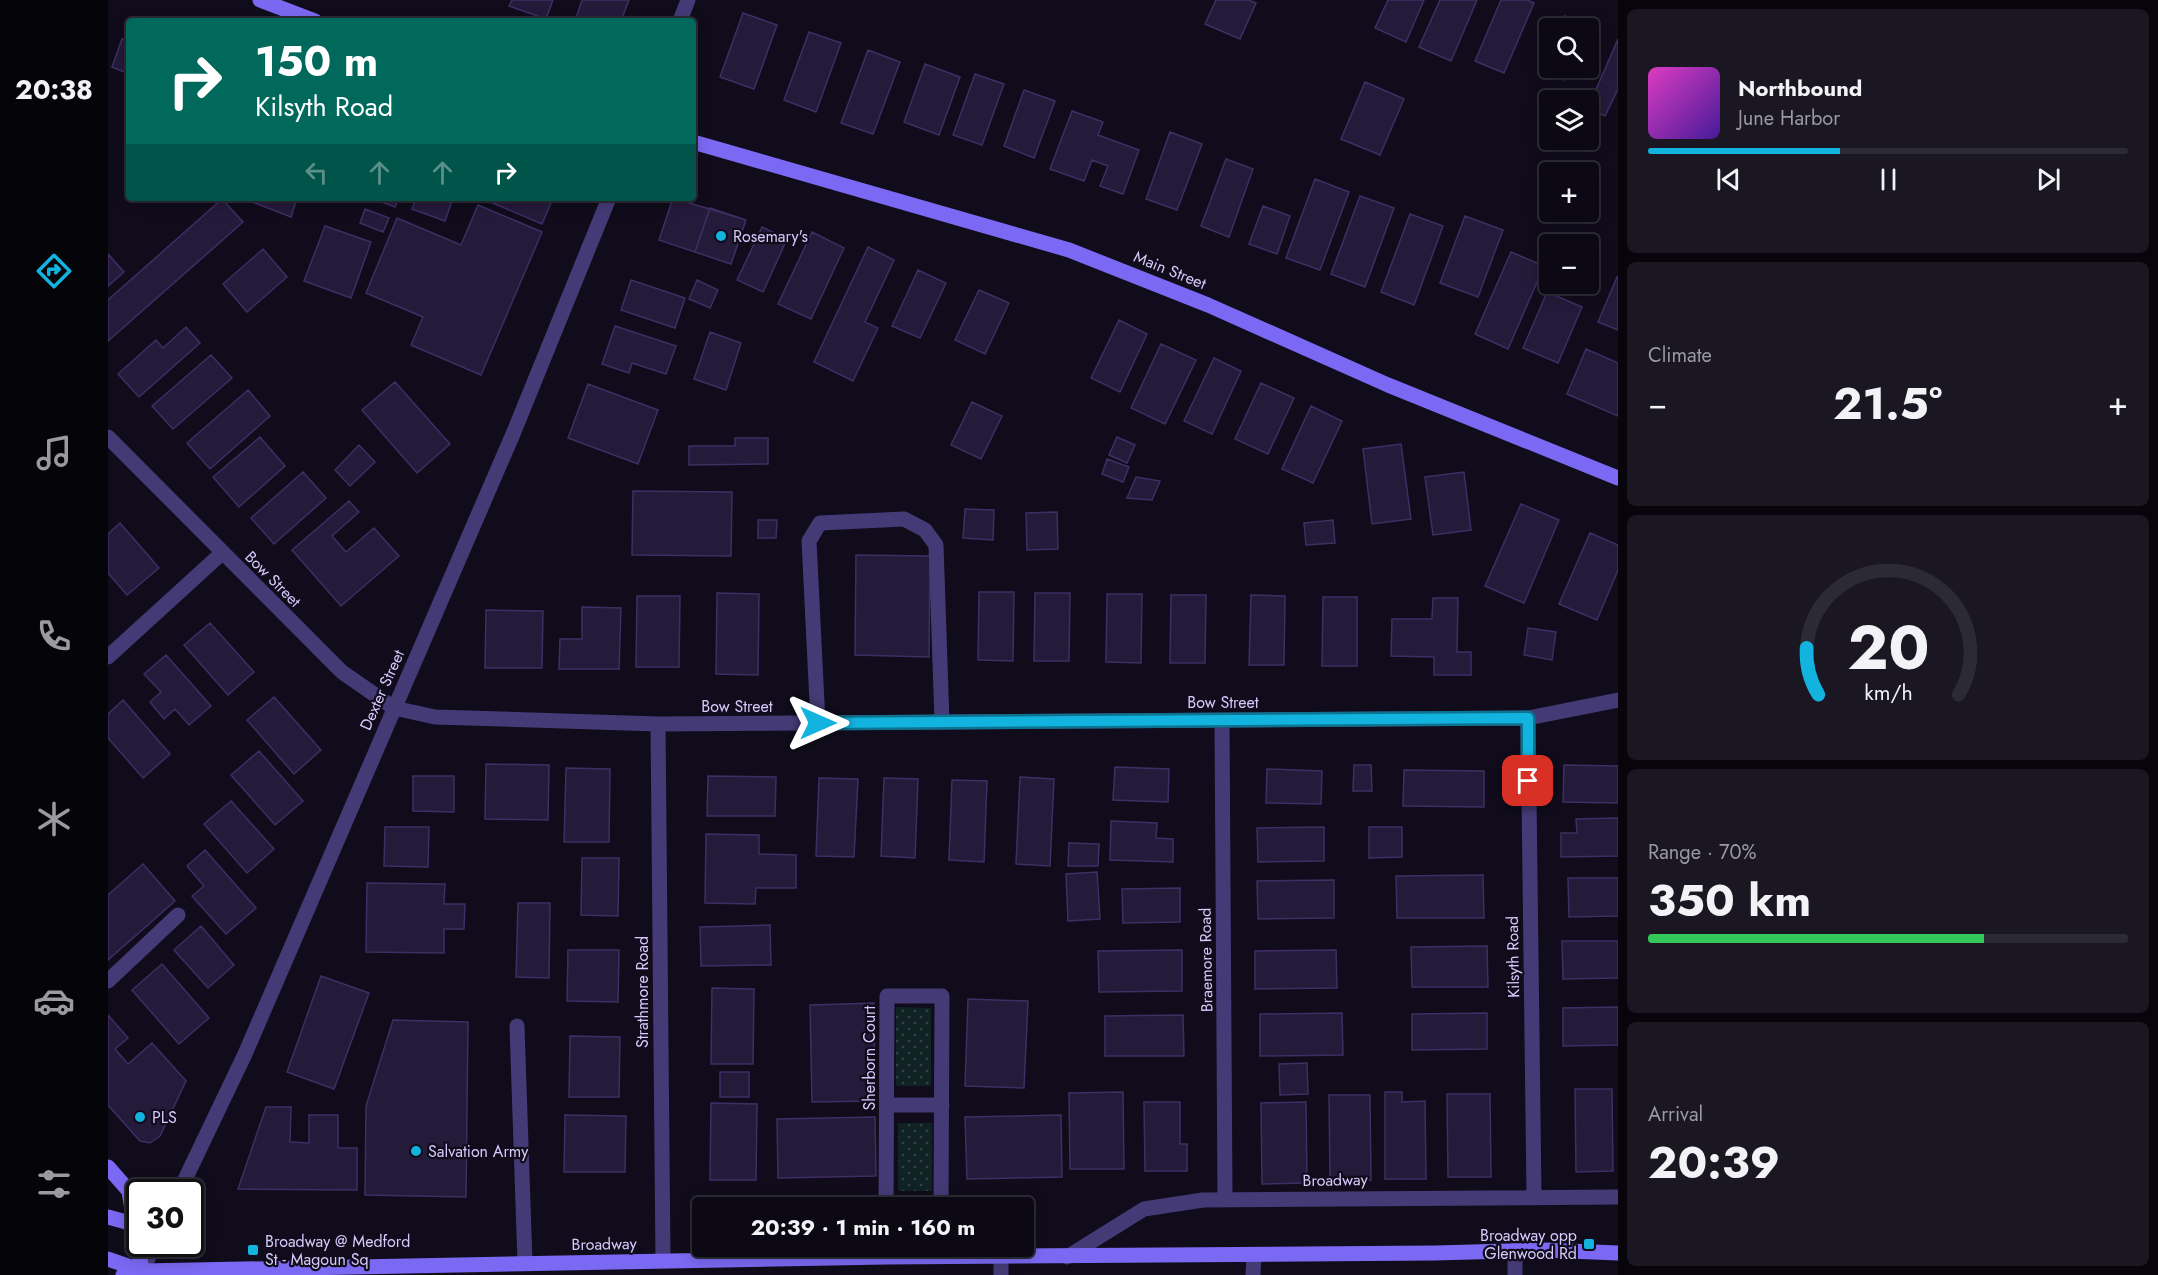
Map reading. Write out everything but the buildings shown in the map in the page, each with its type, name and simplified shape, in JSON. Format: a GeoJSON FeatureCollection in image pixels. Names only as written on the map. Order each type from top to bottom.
{"type":"FeatureCollection","features":[{"type":"Feature","properties":{"kind":"main road"},"geometry":{"type":"LineString","coordinates":[[260,0],[307,18]]}},
{"type":"Feature","properties":{"kind":"main road","name":"Main Street"},"geometry":{"type":"LineString","coordinates":[[696,143],[1069,250],[1208,305],[1388,385],[1618,478]]}},
{"type":"Feature","properties":{"kind":"main road"},"geometry":{"type":"LineString","coordinates":[[108,1167],[126,1188]]}},
{"type":"Feature","properties":{"kind":"main road"},"geometry":{"type":"LineString","coordinates":[[108,1217],[126,1222]]}},
{"type":"Feature","properties":{"kind":"main road","name":"Broadway"},"geometry":{"type":"LineString","coordinates":[[991,1257],[1515,1250],[1618,1253]]}},
{"type":"Feature","properties":{"kind":"main road"},"geometry":{"type":"LineString","coordinates":[[142,1257],[145,1273]]}},
{"type":"Feature","properties":{"kind":"main road","name":"Broadway"},"geometry":{"type":"LineString","coordinates":[[123,1275],[747,1257]]}},
{"type":"Feature","properties":{"kind":"main road","name":"Broadway"},"geometry":{"type":"LineString","coordinates":[[108,1259],[145,1273]]}},
{"type":"Feature","properties":{"kind":"street"},"geometry":{"type":"LineString","coordinates":[[681,18],[688,0]]}},
{"type":"Feature","properties":{"kind":"street","name":"Dexter Street"},"geometry":{"type":"LineString","coordinates":[[185,1179],[245,1054],[513,434],[608,201]]}},
{"type":"Feature","properties":{"kind":"street","name":"Bow Street"},"geometry":{"type":"LineString","coordinates":[[108,437],[342,672],[394,708],[435,717],[658,724],[1528,718],[1618,700]]}},
{"type":"Feature","properties":{"kind":"street"},"geometry":{"type":"LineString","coordinates":[[818,723],[809,541],[820,523],[904,519],[925,530],[936,545],[942,722]]}},
{"type":"Feature","properties":{"kind":"street"},"geometry":{"type":"LineString","coordinates":[[108,657],[222,553]]}},
{"type":"Feature","properties":{"kind":"street","name":"Kilsyth Road"},"geometry":{"type":"LineString","coordinates":[[1528,718],[1534,1195]]}},
{"type":"Feature","properties":{"kind":"street","name":"Braemore Road"},"geometry":{"type":"LineString","coordinates":[[1222,720],[1225,1199]]}},
{"type":"Feature","properties":{"kind":"street","name":"Strathmore Road"},"geometry":{"type":"LineString","coordinates":[[658,724],[663,1260]]}},
{"type":"Feature","properties":{"kind":"street"},"geometry":{"type":"LineString","coordinates":[[108,981],[178,915]]}},
{"type":"Feature","properties":{"kind":"street","name":"Sherborn Court"},"geometry":{"type":"LineString","coordinates":[[886,1197],[887,996],[942,996],[942,1197]]}},
{"type":"Feature","properties":{"kind":"street"},"geometry":{"type":"LineString","coordinates":[[517,1026],[525,1263]]}},
{"type":"Feature","properties":{"kind":"street"},"geometry":{"type":"LineString","coordinates":[[886,1105],[942,1105]]}},
{"type":"Feature","properties":{"kind":"street","name":"Broadway"},"geometry":{"type":"LineString","coordinates":[[1067,1257],[1144,1209],[1225,1199],[1534,1195],[1618,1197]]}},
{"type":"Feature","properties":{"kind":"street"},"geometry":{"type":"LineString","coordinates":[[1515,1250],[1515,1275]]}},
{"type":"Feature","properties":{"kind":"street"},"geometry":{"type":"LineString","coordinates":[[1252,1275],[1254,1255]]}},
{"type":"Feature","properties":{"kind":"street"},"geometry":{"type":"LineString","coordinates":[[145,1273],[151,1257]]}},
{"type":"Feature","properties":{"kind":"street"},"geometry":{"type":"LineString","coordinates":[[1001,1258],[1001,1275]]}},
{"type":"Feature","properties":{"kind":"shaded area"},"geometry":{"type":"Polygon","coordinates":[[[896,1007],[931,1008],[931,1086],[896,1086],[896,1007]]]}},
{"type":"Feature","properties":{"kind":"shaded area"},"geometry":{"type":"Polygon","coordinates":[[[898,1123],[932,1123],[932,1191],[898,1191],[898,1123]]]}},
{"type":"Feature","properties":{"kind":"place","name":"Rosemary's"},"geometry":{"type":"Point","coordinates":[721,236]}},
{"type":"Feature","properties":{"kind":"place","name":"PLS"},"geometry":{"type":"Point","coordinates":[140,1117]}},
{"type":"Feature","properties":{"kind":"place","name":"Salvation Army"},"geometry":{"type":"Point","coordinates":[416,1151]}},
{"type":"Feature","properties":{"kind":"place","name":"Broadway opp Glenwood Rd"},"geometry":{"type":"Point","coordinates":[1589,1244]}},
{"type":"Feature","properties":{"kind":"place","name":"Broadway @ Medford St - Magoun Sq"},"geometry":{"type":"Point","coordinates":[253,1250]}},
{"type":"Feature","properties":{"kind":"route"},"geometry":{"type":"LineString","coordinates":[[818,723],[1528,718],[1528,781]]}}]}
